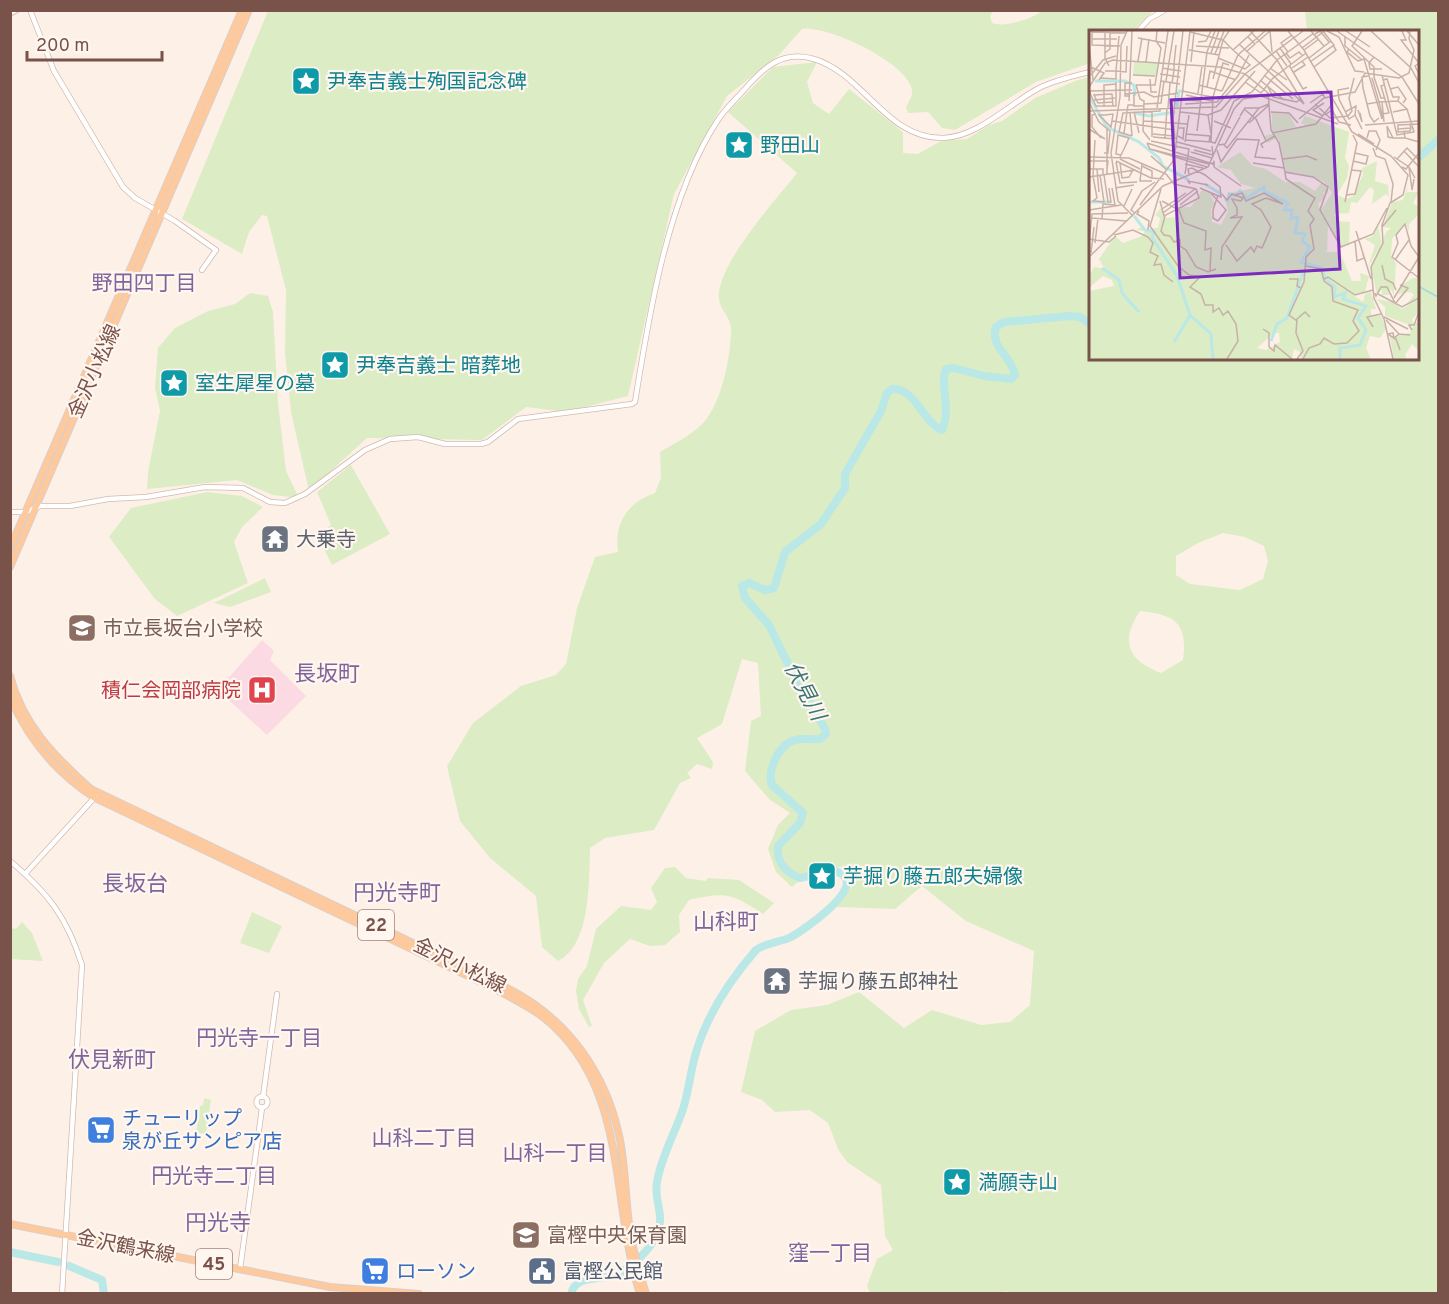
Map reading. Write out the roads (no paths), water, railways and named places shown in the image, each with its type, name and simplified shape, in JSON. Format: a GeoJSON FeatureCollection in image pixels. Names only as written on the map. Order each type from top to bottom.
{"type":"FeatureCollection","features":[{"type":"Feature","properties":{"kind":"main road"},"geometry":{"type":"LineString","coordinates":[[10,13],[16,10]]}},
{"type":"Feature","properties":{"kind":"main road","name":"金沢小松線"},"geometry":{"type":"LineString","coordinates":[[10,567],[160,212],[242,10]]}},
{"type":"Feature","properties":{"kind":"main road","name":"金沢小松線"},"geometry":{"type":"LineString","coordinates":[[10,548],[249,10]]}},
{"type":"Feature","properties":{"kind":"main road","name":"金沢小松線"},"geometry":{"type":"LineString","coordinates":[[10,676],[19,701],[41,741],[96,795]]}},
{"type":"Feature","properties":{"kind":"main road","name":"金沢小松線"},"geometry":{"type":"LineString","coordinates":[[10,697],[24,726],[44,755],[66,776],[96,795],[511,990],[547,1013],[572,1036],[595,1068],[620,1136],[632,1256],[646,1293]]}},
{"type":"Feature","properties":{"kind":"main road","name":"金沢鶴来線"},"geometry":{"type":"LineString","coordinates":[[10,1224],[330,1287],[419,1293]]}},
{"type":"Feature","properties":{"kind":"main road","name":"金沢小松線"},"geometry":{"type":"LineString","coordinates":[[635,1266],[640,1293]]}},
{"type":"Feature","properties":{"kind":"street"},"geometry":{"type":"LineString","coordinates":[[30,10],[54,72],[114,174],[135,198],[216,250],[202,270]]}},
{"type":"Feature","properties":{"kind":"street"},"geometry":{"type":"LineString","coordinates":[[1139,30],[1149,19],[1164,10]]}},
{"type":"Feature","properties":{"kind":"street"},"geometry":{"type":"LineString","coordinates":[[10,512],[26,512],[108,499],[146,498],[205,487],[243,489],[270,502],[285,502],[305,494],[365,450],[390,439],[418,437],[445,444],[481,444],[488,442],[518,419],[632,404],[635,402],[647,326],[664,253],[688,179],[716,123],[764,69],[788,57],[804,57],[820,62],[836,71],[905,129],[928,137],[944,138],[961,134],[982,124],[1040,87],[1089,72]]}},
{"type":"Feature","properties":{"kind":"street"},"geometry":{"type":"LineString","coordinates":[[26,874],[96,795]]}},
{"type":"Feature","properties":{"kind":"street"},"geometry":{"type":"LineString","coordinates":[[10,861],[54,902],[65,921],[81,965],[62,1293]]}},
{"type":"Feature","properties":{"kind":"street"},"geometry":{"type":"LineString","coordinates":[[240,1269],[262,1108],[257,1101],[263,1097],[277,994]]}},
{"type":"Feature","properties":{"kind":"waterway","name":"伏見川"},"geometry":{"type":"LineString","coordinates":[[1419,157],[1438,140]]}},
{"type":"Feature","properties":{"kind":"waterway"},"geometry":{"type":"LineString","coordinates":[[1419,287],[1438,297]]}},
{"type":"Feature","properties":{"kind":"waterway","name":"伏見川"},"geometry":{"type":"LineString","coordinates":[[571,1294],[574,1287],[584,1280],[612,1276],[628,1268],[654,1240],[660,1224],[656,1190],[662,1163],[683,1109],[693,1063],[705,1027],[728,987],[756,950],[764,945],[791,937],[807,927],[838,900],[847,883],[844,876],[834,871],[820,872],[800,878],[786,870],[780,862],[778,846],[800,823],[803,813],[772,785],[773,765],[779,752],[789,742],[798,739],[820,739],[826,734],[769,625],[745,598],[742,586],[749,583],[765,590],[774,588],[785,552],[821,524],[845,488],[845,474],[881,411],[887,393],[892,389],[907,394],[930,421],[942,430],[946,413],[944,382],[946,369],[954,368],[984,376],[1011,379],[1015,375],[998,346],[996,327],[1004,322],[1069,316],[1080,317],[1089,323]]}},
{"type":"Feature","properties":{"kind":"waterway"},"geometry":{"type":"LineString","coordinates":[[10,1252],[58,1262]]}},
{"type":"Feature","properties":{"kind":"waterway"},"geometry":{"type":"LineString","coordinates":[[69,1266],[102,1280],[104,1294]]}},
{"type":"Feature","properties":{"kind":"place","name":"尹奉吉義士殉国記念碑"},"geometry":{"type":"Point","coordinates":[306,81]}},
{"type":"Feature","properties":{"kind":"place","name":"野田山"},"geometry":{"type":"Point","coordinates":[739,145]}},
{"type":"Feature","properties":{"kind":"place","name":"尹奉吉義士 暗葬地"},"geometry":{"type":"Point","coordinates":[335,365]}},
{"type":"Feature","properties":{"kind":"place","name":"室生犀星の墓"},"geometry":{"type":"Point","coordinates":[174,383]}},
{"type":"Feature","properties":{"kind":"place","name":"大乗寺"},"geometry":{"type":"Point","coordinates":[275,539]}},
{"type":"Feature","properties":{"kind":"place","name":"市立長坂台小学校"},"geometry":{"type":"Point","coordinates":[82,628]}},
{"type":"Feature","properties":{"kind":"place","name":"積仁会岡部病院"},"geometry":{"type":"Point","coordinates":[262,690]}},
{"type":"Feature","properties":{"kind":"place","name":"芋掘り藤五郎夫婦像"},"geometry":{"type":"Point","coordinates":[822,876]}},
{"type":"Feature","properties":{"kind":"place","name":"芋掘り藤五郎神社"},"geometry":{"type":"Point","coordinates":[777,981]}},
{"type":"Feature","properties":{"kind":"place","name":"チューリップ 泉が丘サンピア店"},"geometry":{"type":"Point","coordinates":[101,1130]}},
{"type":"Feature","properties":{"kind":"place","name":"満願寺山"},"geometry":{"type":"Point","coordinates":[957,1182]}},
{"type":"Feature","properties":{"kind":"place","name":"富樫中央保育園"},"geometry":{"type":"Point","coordinates":[526,1235]}},
{"type":"Feature","properties":{"kind":"place","name":"ローソン"},"geometry":{"type":"Point","coordinates":[375,1271]}},
{"type":"Feature","properties":{"kind":"place","name":"富樫公民館"},"geometry":{"type":"Point","coordinates":[542,1271]}},
{"type":"Feature","properties":{"kind":"district","name":"野田四丁目"},"geometry":{"type":"Point","coordinates":[144,283]}},
{"type":"Feature","properties":{"kind":"district","name":"長坂町"},"geometry":{"type":"Point","coordinates":[327,673]}},
{"type":"Feature","properties":{"kind":"district","name":"長坂台"},"geometry":{"type":"Point","coordinates":[135,883]}},
{"type":"Feature","properties":{"kind":"district","name":"円光寺町"},"geometry":{"type":"Point","coordinates":[397,892]}},
{"type":"Feature","properties":{"kind":"district","name":"山科町"},"geometry":{"type":"Point","coordinates":[726,921]}},
{"type":"Feature","properties":{"kind":"district","name":"円光寺一丁目"},"geometry":{"type":"Point","coordinates":[259,1038]}},
{"type":"Feature","properties":{"kind":"district","name":"伏見新町"},"geometry":{"type":"Point","coordinates":[112,1059]}},
{"type":"Feature","properties":{"kind":"district","name":"山科二丁目"},"geometry":{"type":"Point","coordinates":[424,1138]}},
{"type":"Feature","properties":{"kind":"district","name":"山科一丁目"},"geometry":{"type":"Point","coordinates":[555,1153]}},
{"type":"Feature","properties":{"kind":"district","name":"円光寺二丁目"},"geometry":{"type":"Point","coordinates":[214,1176]}},
{"type":"Feature","properties":{"kind":"district","name":"円光寺"},"geometry":{"type":"Point","coordinates":[218,1222]}},
{"type":"Feature","properties":{"kind":"district","name":"窪一丁目"},"geometry":{"type":"Point","coordinates":[830,1253]}}]}
